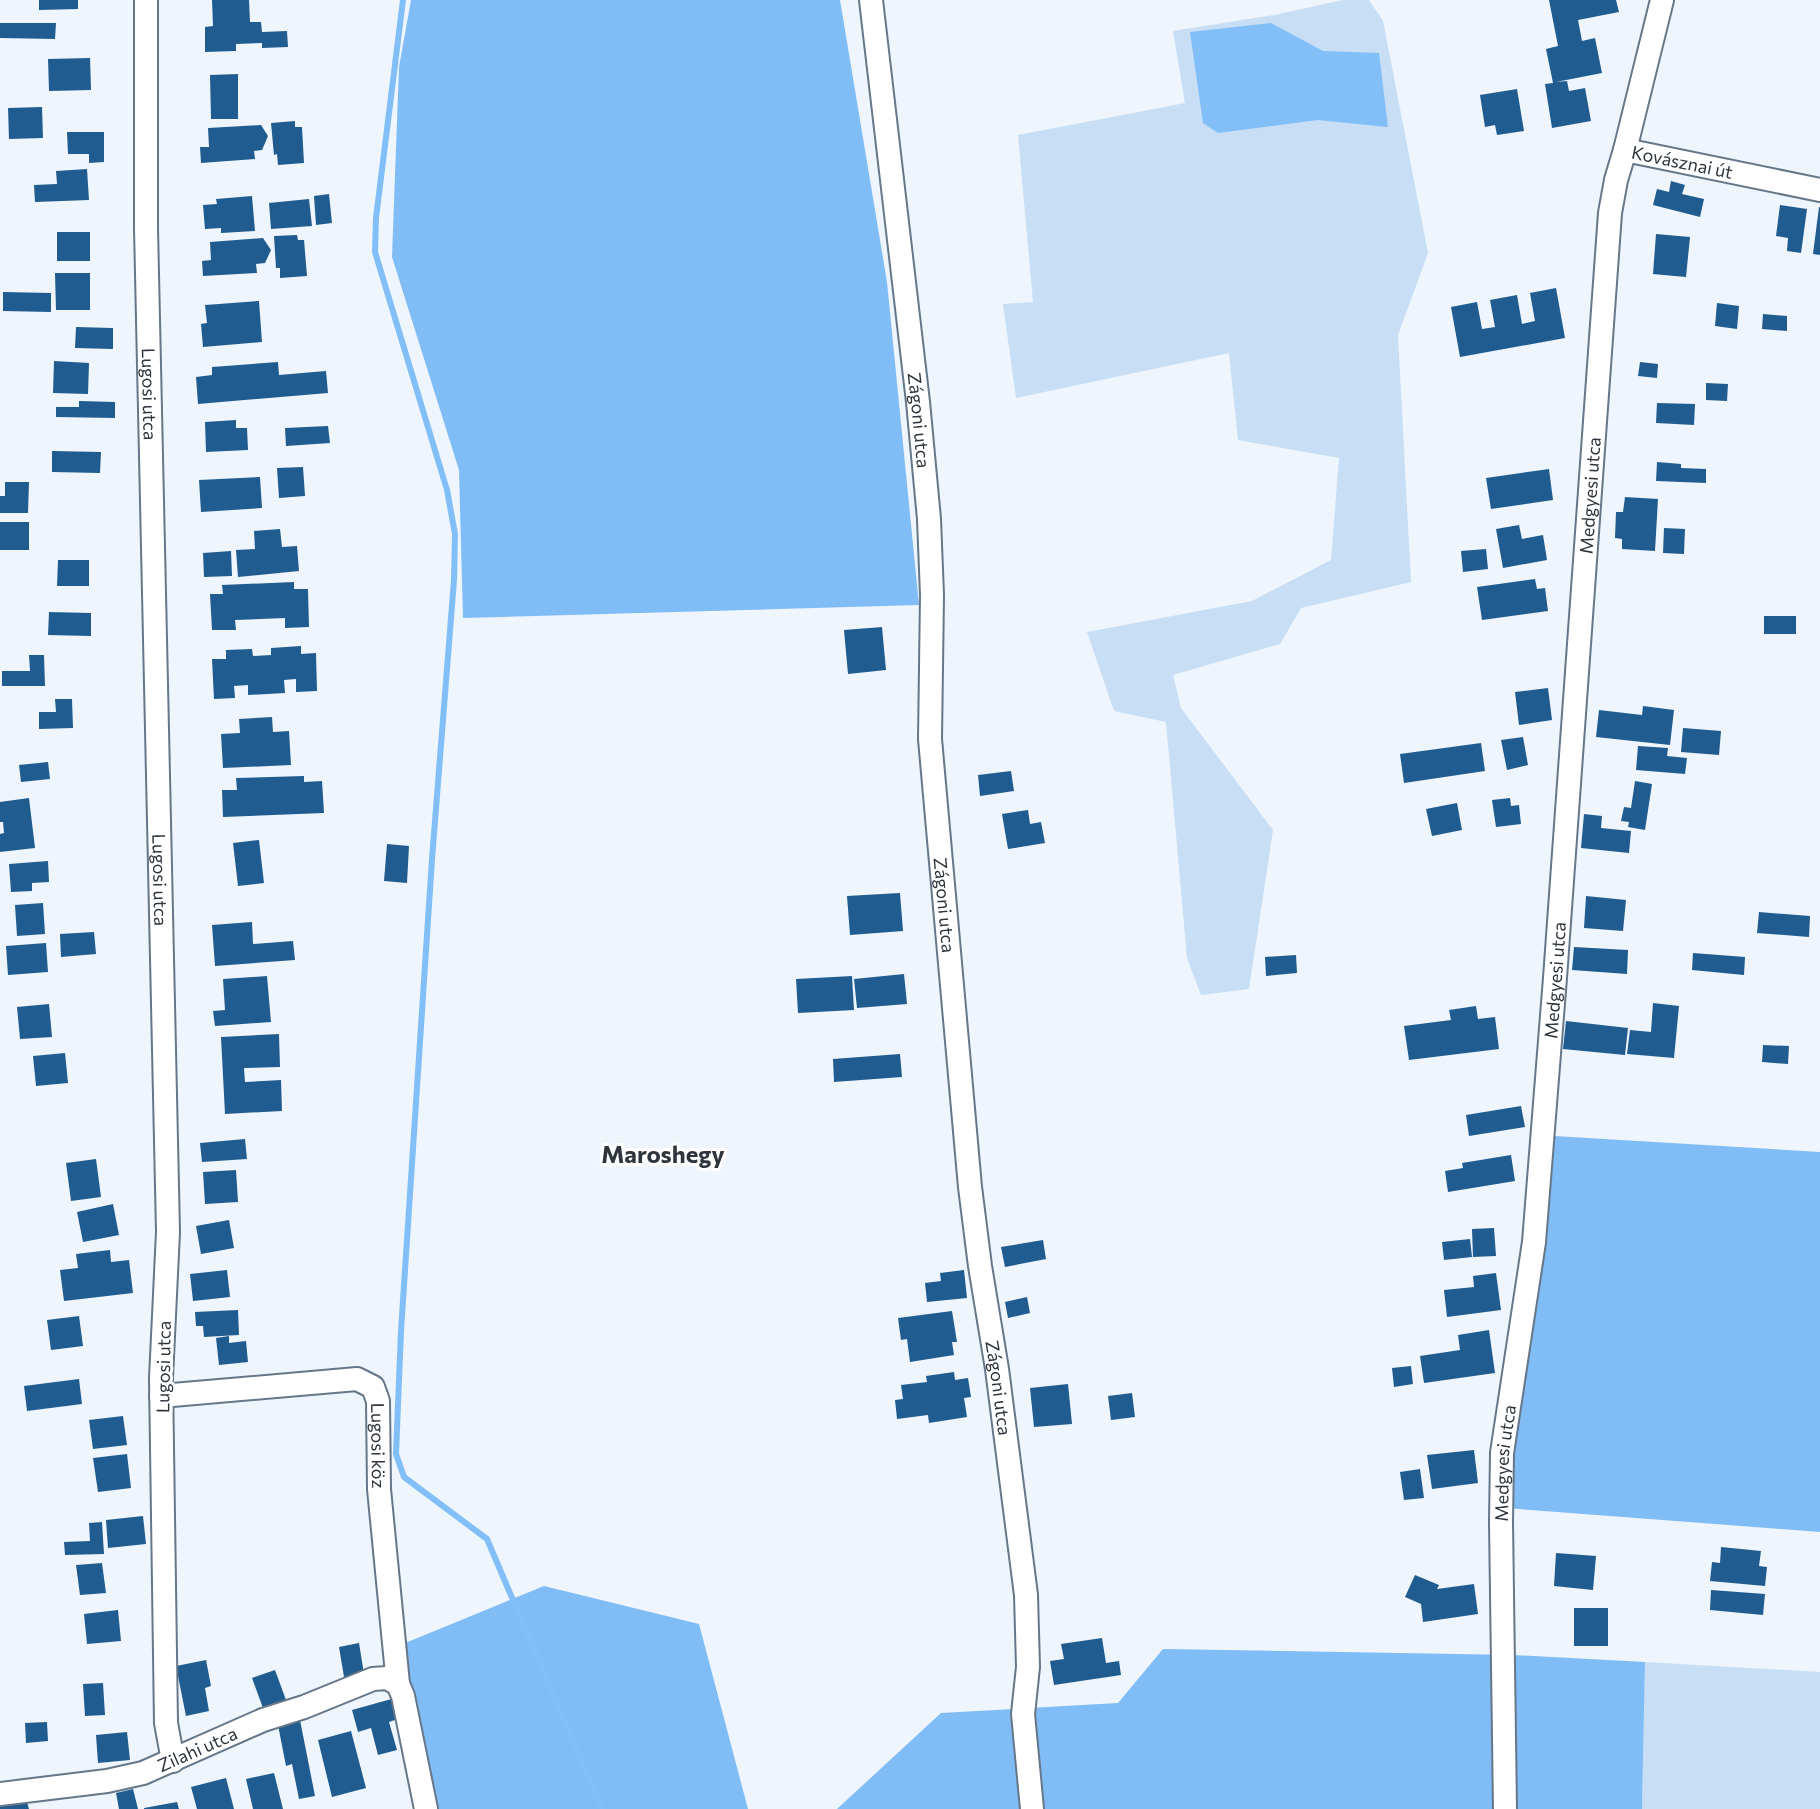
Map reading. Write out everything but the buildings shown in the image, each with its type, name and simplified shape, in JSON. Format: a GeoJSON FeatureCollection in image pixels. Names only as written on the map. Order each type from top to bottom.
{"type":"FeatureCollection","features":[{"type":"Feature","properties":{"kind":"street","name":"Lugosi utca"},"geometry":{"type":"LineString","coordinates":[[146,0],[146,228],[168,1232],[161,1396],[166,1723],[174,1761]]}},
{"type":"Feature","properties":{"kind":"street","name":"Zágoni utca"},"geometry":{"type":"LineString","coordinates":[[871,0],[918,402],[928,509],[932,595],[930,739],[970,1187],[997,1369],[1026,1595],[1028,1667],[1023,1714],[1032,1809]]}},
{"type":"Feature","properties":{"kind":"street","name":"Kovásznai út"},"geometry":{"type":"LineString","coordinates":[[1662,0],[1625,150],[1820,190]]}},
{"type":"Feature","properties":{"kind":"street","name":"Medgyesi utca"},"geometry":{"type":"LineString","coordinates":[[1504,1809],[1502,1453],[1534,1242],[1610,213],[1616,180],[1625,150]]}},
{"type":"Feature","properties":{"kind":"street","name":"Lugosi köz"},"geometry":{"type":"LineString","coordinates":[[161,1396],[357,1379],[373,1387],[378,1401],[379,1489],[392,1681]]}},
{"type":"Feature","properties":{"kind":"street","name":"Zilahi utca"},"geometry":{"type":"LineString","coordinates":[[0,1794],[107,1781],[143,1773],[263,1720],[304,1707],[373,1679],[392,1681]]}},
{"type":"Feature","properties":{"kind":"street"},"geometry":{"type":"LineString","coordinates":[[392,1681],[403,1696],[426,1809]]}},
{"type":"Feature","properties":{"kind":"shaded area"},"geometry":{"type":"Polygon","coordinates":[[[411,0],[840,0],[887,282],[919,605],[463,618],[459,470],[392,257],[399,67],[411,0]]]}},
{"type":"Feature","properties":{"kind":"shaded area"},"geometry":{"type":"Polygon","coordinates":[[[1343,0],[1369,0],[1383,21],[1428,253],[1398,335],[1411,582],[1301,608],[1280,644],[1173,675],[1181,708],[1273,830],[1249,989],[1201,995],[1187,958],[1166,722],[1114,711],[1087,632],[1252,601],[1331,560],[1339,458],[1238,440],[1229,353],[1016,398],[1003,304],[1033,302],[1018,135],[1185,103],[1173,31],[1274,15],[1343,0]]]}},
{"type":"Feature","properties":{"kind":"shaded area"},"geometry":{"type":"Polygon","coordinates":[[[1271,23],[1323,51],[1379,53],[1388,127],[1318,120],[1218,133],[1203,123],[1190,32],[1271,23]]]}},
{"type":"Feature","properties":{"kind":"shaded area"},"geometry":{"type":"Polygon","coordinates":[[[1554,1136],[1820,1152],[1820,1532],[1506,1508],[1554,1136]]]}},
{"type":"Feature","properties":{"kind":"shaded area"},"geometry":{"type":"Polygon","coordinates":[[[544,1586],[699,1624],[748,1809],[433,1809],[398,1646],[544,1586]]]}},
{"type":"Feature","properties":{"kind":"shaded area"},"geometry":{"type":"Polygon","coordinates":[[[1163,1649],[1513,1655],[1645,1662],[1642,1809],[837,1809],[941,1713],[1118,1703],[1163,1649]]]}},
{"type":"Feature","properties":{"kind":"shaded area"},"geometry":{"type":"Polygon","coordinates":[[[1645,1662],[1820,1672],[1820,1809],[1642,1809],[1645,1662]]]}},
{"type":"Feature","properties":{"kind":"waterway"},"geometry":{"type":"LineString","coordinates":[[403,0],[376,218],[375,252],[447,490],[455,534],[454,580],[432,859],[401,1331],[396,1454],[404,1477],[487,1539],[602,1809]]}},
{"type":"Feature","properties":{"kind":"district","name":"Maroshegy"},"geometry":{"type":"Point","coordinates":[663,1153]}}]}
